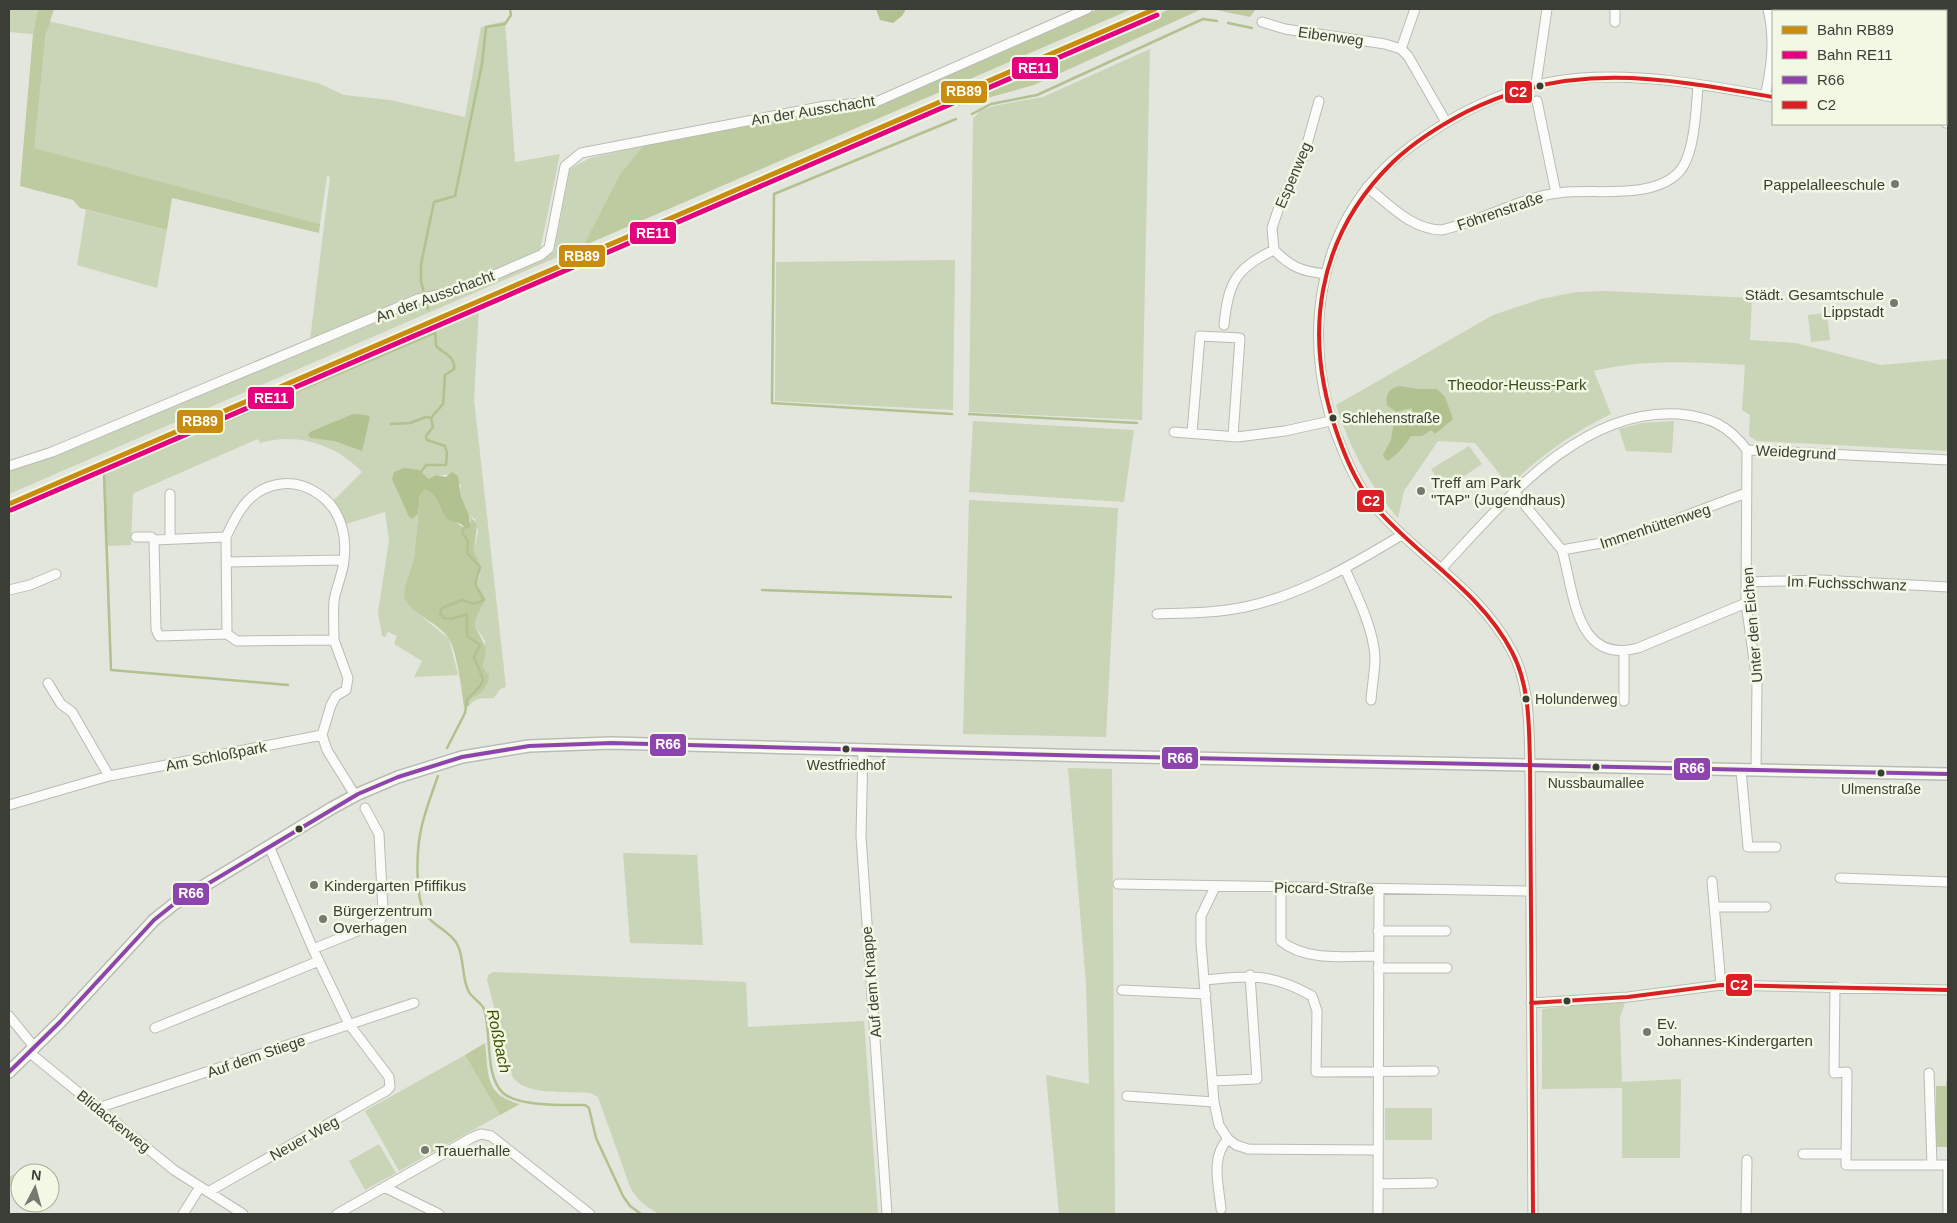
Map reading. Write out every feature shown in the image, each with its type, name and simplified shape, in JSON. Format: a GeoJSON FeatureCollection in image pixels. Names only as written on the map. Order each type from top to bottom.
{"type":"FeatureCollection","features":[{"type":"Feature","properties":{"kind":"main road"},"geometry":{"type":"LineString","coordinates":[[9,1072],[32,1051],[154,920],[174,904],[268,846],[358,794],[434,765],[492,751],[562,743],[1948,774]]}},
{"type":"Feature","properties":{"kind":"street","name":"An der Ausschacht"},"geometry":{"type":"LineString","coordinates":[[9,466],[61,448],[418,299],[457,291],[541,255],[548,248],[565,166],[581,153],[825,106],[876,102],[1087,9]]}},
{"type":"Feature","properties":{"kind":"street"},"geometry":{"type":"LineString","coordinates":[[1415,9],[1401,49],[1408,56],[1446,122]]}},
{"type":"Feature","properties":{"kind":"street"},"geometry":{"type":"LineString","coordinates":[[1536,84],[1547,9]]}},
{"type":"Feature","properties":{"kind":"street"},"geometry":{"type":"LineString","coordinates":[[1615,9],[1615,22]]}},
{"type":"Feature","properties":{"kind":"street"},"geometry":{"type":"LineString","coordinates":[[1533,1214],[1530,765],[1526,699],[1521,672],[1513,653],[1485,610],[1442,568],[1400,536],[1370,500],[1347,460],[1330,421],[1318,358],[1319,308],[1325,274],[1352,209],[1367,187],[1388,165],[1446,122],[1477,105],[1536,84],[1572,78],[1632,76],[1769,97],[1772,63],[1772,25],[1768,9]]}},
{"type":"Feature","properties":{"kind":"street","name":"Eibenweg"},"geometry":{"type":"LineString","coordinates":[[1262,22],[1284,29],[1385,44],[1401,49]]}},
{"type":"Feature","properties":{"kind":"street","name":"Föhrenstraße"},"geometry":{"type":"LineString","coordinates":[[1367,187],[1413,223],[1430,229],[1454,227],[1556,193],[1594,190],[1627,191],[1656,187],[1678,174],[1688,155],[1693,131],[1698,86]]}},
{"type":"Feature","properties":{"kind":"street","name":"Espenweg"},"geometry":{"type":"LineString","coordinates":[[1274,250],[1272,228],[1278,207],[1304,155],[1319,101]]}},
{"type":"Feature","properties":{"kind":"street","name":"Föhrenstraße"},"geometry":{"type":"LineString","coordinates":[[1537,102],[1556,193]]}},
{"type":"Feature","properties":{"kind":"street"},"geometry":{"type":"LineString","coordinates":[[1224,325],[1227,297],[1236,276],[1254,260],[1274,250],[1288,264],[1307,272],[1325,274]]}},
{"type":"Feature","properties":{"kind":"street"},"geometry":{"type":"LineString","coordinates":[[1192,433],[1200,336],[1240,338],[1233,436]]}},
{"type":"Feature","properties":{"kind":"street","name":"Weidegrund"},"geometry":{"type":"LineString","coordinates":[[1442,568],[1514,492],[1578,443],[1612,425],[1636,418],[1673,414],[1710,419],[1736,435],[1747,450],[1948,460]]}},
{"type":"Feature","properties":{"kind":"street"},"geometry":{"type":"LineString","coordinates":[[1174,432],[1233,436],[1285,431],[1330,421]]}},
{"type":"Feature","properties":{"kind":"street","name":"Unter den Eichen"},"geometry":{"type":"LineString","coordinates":[[1747,450],[1746,603],[1757,682],[1756,770]]}},
{"type":"Feature","properties":{"kind":"street"},"geometry":{"type":"LineString","coordinates":[[227,634],[226,537],[244,503],[258,492],[271,486],[293,484],[314,491],[333,507],[342,527],[344,560],[334,600],[334,640],[348,678],[346,690],[336,696],[331,705],[322,735],[327,750],[353,792],[358,794]]}},
{"type":"Feature","properties":{"kind":"street"},"geometry":{"type":"LineString","coordinates":[[1514,492],[1562,550],[1580,622],[1591,638],[1605,648],[1624,652],[1746,603]]}},
{"type":"Feature","properties":{"kind":"street"},"geometry":{"type":"LineString","coordinates":[[170,494],[170,539]]}},
{"type":"Feature","properties":{"kind":"street","name":"Immenhüttenweg"},"geometry":{"type":"LineString","coordinates":[[1562,550],[1624,539],[1746,494]]}},
{"type":"Feature","properties":{"kind":"street"},"geometry":{"type":"LineString","coordinates":[[1157,614],[1222,611],[1246,607],[1300,589],[1345,569],[1400,536]]}},
{"type":"Feature","properties":{"kind":"street"},"geometry":{"type":"LineString","coordinates":[[136,537],[151,537],[154,540],[226,537]]}},
{"type":"Feature","properties":{"kind":"street"},"geometry":{"type":"LineString","coordinates":[[154,540],[156,629],[159,636],[227,634],[237,641],[334,640]]}},
{"type":"Feature","properties":{"kind":"street"},"geometry":{"type":"LineString","coordinates":[[226,562],[344,560]]}},
{"type":"Feature","properties":{"kind":"street"},"geometry":{"type":"LineString","coordinates":[[1345,569],[1362,608],[1372,642],[1374,657],[1371,700]]}},
{"type":"Feature","properties":{"kind":"street"},"geometry":{"type":"LineString","coordinates":[[9,590],[30,585],[56,574]]}},
{"type":"Feature","properties":{"kind":"street","name":"Im Fuchsschwanz"},"geometry":{"type":"LineString","coordinates":[[1746,582],[1820,580],[1948,587]]}},
{"type":"Feature","properties":{"kind":"street"},"geometry":{"type":"LineString","coordinates":[[1624,652],[1624,701]]}},
{"type":"Feature","properties":{"kind":"street"},"geometry":{"type":"LineString","coordinates":[[48,683],[61,704],[72,712],[110,776]]}},
{"type":"Feature","properties":{"kind":"street","name":"Am Schloßpark"},"geometry":{"type":"LineString","coordinates":[[10,802],[110,776],[322,735]]}},
{"type":"Feature","properties":{"kind":"street","name":"Auf dem Knappe"},"geometry":{"type":"LineString","coordinates":[[863,750],[861,836],[887,1214]]}},
{"type":"Feature","properties":{"kind":"street"},"geometry":{"type":"LineString","coordinates":[[1740,770],[1748,847],[1776,847]]}},
{"type":"Feature","properties":{"kind":"street"},"geometry":{"type":"LineString","coordinates":[[313,949],[375,924],[383,911],[379,834],[365,808]]}},
{"type":"Feature","properties":{"kind":"street"},"geometry":{"type":"LineString","coordinates":[[268,846],[313,949],[349,1024]]}},
{"type":"Feature","properties":{"kind":"street"},"geometry":{"type":"LineString","coordinates":[[1840,878],[1948,882]]}},
{"type":"Feature","properties":{"kind":"street"},"geometry":{"type":"LineString","coordinates":[[1712,881],[1720,986]]}},
{"type":"Feature","properties":{"kind":"street","name":"Piccard-Straße"},"geometry":{"type":"LineString","coordinates":[[1118,884],[1530,891]]}},
{"type":"Feature","properties":{"kind":"street"},"geometry":{"type":"LineString","coordinates":[[1214,887],[1201,916],[1214,1102],[1219,1125],[1228,1139],[1236,1146],[1248,1149],[1378,1150]]}},
{"type":"Feature","properties":{"kind":"street"},"geometry":{"type":"LineString","coordinates":[[1281,887],[1281,941],[1288,947],[1324,956],[1378,956]]}},
{"type":"Feature","properties":{"kind":"street"},"geometry":{"type":"LineString","coordinates":[[1378,1214],[1379,889]]}},
{"type":"Feature","properties":{"kind":"street"},"geometry":{"type":"LineString","coordinates":[[1714,907],[1766,907]]}},
{"type":"Feature","properties":{"kind":"street"},"geometry":{"type":"LineString","coordinates":[[1378,931],[1446,931]]}},
{"type":"Feature","properties":{"kind":"street"},"geometry":{"type":"LineString","coordinates":[[155,1028],[319,962]]}},
{"type":"Feature","properties":{"kind":"street"},"geometry":{"type":"LineString","coordinates":[[1378,968],[1447,968]]}},
{"type":"Feature","properties":{"kind":"street"},"geometry":{"type":"LineString","coordinates":[[1205,980],[1250,975],[1267,977],[1296,987],[1312,996],[1317,1011],[1316,1072],[1434,1071]]}},
{"type":"Feature","properties":{"kind":"street"},"geometry":{"type":"LineString","coordinates":[[1213,1081],[1257,1079],[1250,975]]}},
{"type":"Feature","properties":{"kind":"street"},"geometry":{"type":"LineString","coordinates":[[1531,1003],[1628,997],[1720,986],[1948,990]]}},
{"type":"Feature","properties":{"kind":"street"},"geometry":{"type":"LineString","coordinates":[[1835,988],[1834,1073],[1847,1072],[1846,1165],[1948,1165],[1948,1214]]}},
{"type":"Feature","properties":{"kind":"street"},"geometry":{"type":"LineString","coordinates":[[1122,990],[1206,994]]}},
{"type":"Feature","properties":{"kind":"street","name":"Auf dem Stiege"},"geometry":{"type":"LineString","coordinates":[[98,1108],[414,1003]]}},
{"type":"Feature","properties":{"kind":"street","name":"Blidackerweg"},"geometry":{"type":"LineString","coordinates":[[9,1016],[32,1051],[98,1108],[174,1170],[244,1214]]}},
{"type":"Feature","properties":{"kind":"street","name":"Neuer Weg"},"geometry":{"type":"LineString","coordinates":[[204,1189],[386,1091],[390,1087],[389,1078],[349,1024]]}},
{"type":"Feature","properties":{"kind":"street"},"geometry":{"type":"LineString","coordinates":[[1929,1073],[1932,1165]]}},
{"type":"Feature","properties":{"kind":"street"},"geometry":{"type":"LineString","coordinates":[[1127,1096],[1214,1102]]}},
{"type":"Feature","properties":{"kind":"street"},"geometry":{"type":"LineString","coordinates":[[337,1214],[481,1134],[491,1136],[542,1174],[590,1214]]}},
{"type":"Feature","properties":{"kind":"street"},"geometry":{"type":"LineString","coordinates":[[1221,1209],[1217,1159],[1223,1144],[1228,1139]]}},
{"type":"Feature","properties":{"kind":"street"},"geometry":{"type":"LineString","coordinates":[[1803,1154],[1846,1154]]}},
{"type":"Feature","properties":{"kind":"street"},"geometry":{"type":"LineString","coordinates":[[1746,1160],[1746,1214]]}},
{"type":"Feature","properties":{"kind":"street"},"geometry":{"type":"LineString","coordinates":[[1378,1184],[1434,1183]]}},
{"type":"Feature","properties":{"kind":"street"},"geometry":{"type":"LineString","coordinates":[[384,1187],[439,1214]]}},
{"type":"Feature","properties":{"kind":"street"},"geometry":{"type":"LineString","coordinates":[[183,1214],[204,1189]]}},
{"type":"Feature","properties":{"kind":"green space"},"geometry":{"type":"Polygon","coordinates":[[[9,9],[38,9],[33,34],[9,32],[9,9]]]}},
{"type":"Feature","properties":{"kind":"green space"},"geometry":{"type":"Polygon","coordinates":[[[1774,9],[1841,9],[1841,10],[1774,9]]]}},
{"type":"Feature","properties":{"kind":"green space"},"geometry":{"type":"Polygon","coordinates":[[[48,21],[318,83],[344,95],[390,100],[465,117],[481,27],[505,21],[515,162],[560,154],[540,250],[432,295],[411,296],[310,340],[330,177],[327,176],[320,224],[33,148],[48,21]]]}},
{"type":"Feature","properties":{"kind":"green space"},"geometry":{"type":"Polygon","coordinates":[[[1150,49],[1142,420],[969,412],[973,119],[980,111],[993,106],[1043,97],[1150,49]]]}},
{"type":"Feature","properties":{"kind":"green space"},"geometry":{"type":"Polygon","coordinates":[[[643,146],[620,174],[583,246],[9,494],[9,471],[177,406],[321,343],[420,304],[459,294],[554,252],[570,169],[590,158],[643,146]]]}},
{"type":"Feature","properties":{"kind":"green space"},"geometry":{"type":"Polygon","coordinates":[[[86,210],[167,230],[157,288],[77,265],[86,210]]]}},
{"type":"Feature","properties":{"kind":"green space"},"geometry":{"type":"Polygon","coordinates":[[[955,260],[953,410],[775,401],[776,262],[955,260]]]}},
{"type":"Feature","properties":{"kind":"green space","name":"Theodor-Heuss-Park"},"geometry":{"type":"Polygon","coordinates":[[[1606,291],[1752,298],[1750,340],[1796,343],[1881,365],[1948,359],[1948,451],[1757,441],[1749,436],[1750,415],[1742,410],[1745,365],[1688,362],[1650,363],[1613,367],[1594,371],[1611,414],[1557,446],[1509,486],[1475,443],[1438,441],[1404,491],[1398,518],[1387,505],[1361,465],[1347,436],[1336,405],[1493,315],[1541,299],[1576,292],[1606,291]]]}},
{"type":"Feature","properties":{"kind":"green space"},"geometry":{"type":"Polygon","coordinates":[[[479,307],[474,399],[506,687],[500,689],[494,698],[478,699],[469,706],[469,700],[487,687],[489,675],[483,668],[485,641],[475,626],[476,618],[486,599],[477,585],[480,575],[479,562],[474,550],[478,531],[475,519],[469,515],[463,504],[460,493],[461,485],[449,475],[436,475],[429,479],[421,472],[401,497],[409,517],[412,519],[418,514],[414,559],[405,586],[415,611],[449,639],[458,675],[414,677],[422,661],[394,644],[397,636],[388,632],[385,637],[382,636],[378,612],[389,540],[385,512],[346,524],[333,501],[362,472],[340,454],[315,443],[287,439],[260,443],[258,439],[141,490],[133,494],[131,545],[105,546],[103,469],[479,307]]]}},
{"type":"Feature","properties":{"kind":"green space"},"geometry":{"type":"Polygon","coordinates":[[[1827,313],[1830,340],[1811,342],[1808,315],[1827,313]]]}},
{"type":"Feature","properties":{"kind":"green space"},"geometry":{"type":"Polygon","coordinates":[[[973,421],[1134,430],[1124,502],[969,492],[973,421]]]}},
{"type":"Feature","properties":{"kind":"green space"},"geometry":{"type":"Polygon","coordinates":[[[1674,421],[1672,453],[1626,451],[1619,429],[1642,423],[1674,421]]]}},
{"type":"Feature","properties":{"kind":"green space"},"geometry":{"type":"Polygon","coordinates":[[[1469,446],[1482,464],[1444,490],[1431,469],[1469,446]]]}},
{"type":"Feature","properties":{"kind":"green space"},"geometry":{"type":"Polygon","coordinates":[[[969,500],[1118,508],[1106,737],[963,734],[969,500]]]}},
{"type":"Feature","properties":{"kind":"green space"},"geometry":{"type":"Polygon","coordinates":[[[1068,768],[1112,769],[1115,1214],[1059,1214],[1046,1075],[1089,1084],[1086,984],[1068,768]]]}},
{"type":"Feature","properties":{"kind":"green space"},"geometry":{"type":"Polygon","coordinates":[[[623,853],[697,855],[703,945],[630,943],[623,853]]]}},
{"type":"Feature","properties":{"kind":"green space"},"geometry":{"type":"Polygon","coordinates":[[[493,972],[746,982],[748,1027],[864,1021],[878,1214],[660,1214],[651,1209],[639,1200],[630,1187],[598,1097],[590,1093],[528,1088],[513,1078],[487,980],[488,975],[493,972]]]}},
{"type":"Feature","properties":{"kind":"green space"},"geometry":{"type":"Polygon","coordinates":[[[1626,1000],[1620,1017],[1622,1082],[1681,1079],[1680,1158],[1622,1158],[1622,1088],[1542,1089],[1542,1009],[1626,1000]]]}},
{"type":"Feature","properties":{"kind":"green space"},"geometry":{"type":"Polygon","coordinates":[[[465,1055],[500,1115],[399,1171],[365,1111],[465,1055]]]}},
{"type":"Feature","properties":{"kind":"green space"},"geometry":{"type":"Polygon","coordinates":[[[1385,1108],[1432,1108],[1432,1140],[1385,1140],[1385,1108]]]}},
{"type":"Feature","properties":{"kind":"green space"},"geometry":{"type":"Polygon","coordinates":[[[379,1144],[396,1173],[365,1190],[349,1161],[379,1144]]]}},
{"type":"Feature","properties":{"kind":"shaded area"},"geometry":{"type":"Polygon","coordinates":[[[38,9],[54,9],[46,34],[34,148],[320,224],[319,233],[172,198],[167,230],[80,208],[73,200],[20,186],[33,34],[38,9]]]}},
{"type":"Feature","properties":{"kind":"shaded area"},"geometry":{"type":"Polygon","coordinates":[[[876,9],[906,9],[902,16],[893,23],[880,20],[876,9]]]}},
{"type":"Feature","properties":{"kind":"shaded area"},"geometry":{"type":"Polygon","coordinates":[[[1098,9],[1132,9],[583,246],[620,174],[643,146],[825,110],[877,106],[1098,9]]]}},
{"type":"Feature","properties":{"kind":"shaded area"},"geometry":{"type":"Polygon","coordinates":[[[1170,9],[1202,9],[1034,85],[926,115],[1170,9]]]}},
{"type":"Feature","properties":{"kind":"shaded area"},"geometry":{"type":"Polygon","coordinates":[[[1211,9],[1256,9],[1250,17],[1211,9]]]}},
{"type":"Feature","properties":{"kind":"shaded area"},"geometry":{"type":"Polygon","coordinates":[[[1399,386],[1437,389],[1445,397],[1453,419],[1435,434],[1431,430],[1422,436],[1411,436],[1407,443],[1388,461],[1383,455],[1391,440],[1394,422],[1413,411],[1411,408],[1396,412],[1387,405],[1389,392],[1399,386]]]}},
{"type":"Feature","properties":{"kind":"shaded area"},"geometry":{"type":"Polygon","coordinates":[[[353,414],[370,417],[362,451],[335,441],[311,438],[308,435],[310,432],[353,414]]]}},
{"type":"Feature","properties":{"kind":"shaded area"},"geometry":{"type":"Polygon","coordinates":[[[404,468],[419,470],[429,479],[436,475],[446,477],[452,472],[458,476],[461,497],[469,515],[470,527],[466,529],[461,524],[446,519],[432,494],[424,490],[420,494],[418,514],[412,519],[409,517],[392,479],[394,472],[404,468]]]}},
{"type":"Feature","properties":{"kind":"shaded area"},"geometry":{"type":"Polygon","coordinates":[[[423,490],[435,497],[446,519],[454,521],[464,528],[471,521],[469,515],[477,524],[474,550],[481,567],[477,585],[486,599],[476,618],[475,626],[486,648],[483,668],[489,675],[489,680],[486,688],[469,700],[469,706],[464,707],[457,662],[449,639],[439,628],[413,609],[404,597],[405,586],[414,559],[420,494],[423,490]]]}},
{"type":"Feature","properties":{"kind":"shaded area"},"geometry":{"type":"Polygon","coordinates":[[[485,1043],[488,1074],[494,1089],[508,1100],[520,1104],[500,1115],[465,1055],[485,1043]]]}},
{"type":"Feature","properties":{"kind":"shaded area"},"geometry":{"type":"Polygon","coordinates":[[[1948,1068],[1948,1147],[1936,1147],[1936,1086],[1946,1086],[1948,1068]]]}},
{"type":"Feature","properties":{"kind":"waterway"},"geometry":{"type":"LineString","coordinates":[[428,309],[421,281],[421,264],[434,202],[455,196],[482,64],[486,27],[505,24],[511,15],[510,9]]}},
{"type":"Feature","properties":{"kind":"waterway"},"geometry":{"type":"LineString","coordinates":[[972,114],[991,104],[1037,95],[1203,19],[1217,21]]}},
{"type":"Feature","properties":{"kind":"waterway"},"geometry":{"type":"LineString","coordinates":[[1228,23],[1252,28]]}},
{"type":"Feature","properties":{"kind":"waterway"},"geometry":{"type":"LineString","coordinates":[[952,414],[772,403],[774,194],[956,119]]}},
{"type":"Feature","properties":{"kind":"waterway"},"geometry":{"type":"LineString","coordinates":[[421,472],[426,465],[446,465],[447,453],[445,446],[427,440],[426,436],[433,427],[431,418],[443,404],[445,375],[454,369],[453,361],[436,346],[435,325]]}},
{"type":"Feature","properties":{"kind":"waterway"},"geometry":{"type":"LineString","coordinates":[[288,685],[111,670],[104,473],[434,333]]}},
{"type":"Feature","properties":{"kind":"waterway"},"geometry":{"type":"LineString","coordinates":[[969,414],[1137,423]]}},
{"type":"Feature","properties":{"kind":"waterway"},"geometry":{"type":"LineString","coordinates":[[391,424],[410,423],[426,417],[431,418]]}},
{"type":"Feature","properties":{"kind":"waterway","name":"Roßbach"},"geometry":{"type":"LineString","coordinates":[[447,748],[465,713],[467,700],[481,685],[483,679],[474,657],[480,645],[467,636],[467,614],[451,619],[444,618],[440,614],[442,608],[463,600],[474,604],[484,600],[475,584],[480,567],[467,553],[468,541],[462,533],[464,528]]}},
{"type":"Feature","properties":{"kind":"waterway"},"geometry":{"type":"LineString","coordinates":[[762,590],[951,597]]}},
{"type":"Feature","properties":{"kind":"waterway","name":"Roßbach"},"geometry":{"type":"LineString","coordinates":[[438,776],[424,816],[419,841],[417,867],[420,900],[427,916],[457,944],[467,986],[471,994],[484,1009],[491,1065],[497,1085],[510,1098],[520,1101],[554,1105],[585,1105],[589,1108],[596,1138],[623,1196],[630,1206],[641,1214]]}},
{"type":"Feature","properties":{"kind":"rail line","name":"RB89"},"geometry":{"type":"LineString","coordinates":[[9,504],[1155,9]]}},
{"type":"Feature","properties":{"kind":"rail line","name":"RE11"},"geometry":{"type":"LineString","coordinates":[[11,510],[1157,15]]}},
{"type":"Feature","properties":{"kind":"transit line","name":"C2"},"geometry":{"type":"LineString","coordinates":[[1533,1214],[1530,765],[1527,707],[1522,679],[1512,652],[1484,611],[1449,576],[1393,526],[1376,508],[1354,474],[1338,436],[1327,399],[1321,362],[1319,325],[1323,290],[1332,255],[1347,222],[1367,191],[1393,162],[1410,148],[1437,128],[1466,112],[1504,96],[1542,85],[1580,79],[1655,80],[1694,84],[1772,97]]}},
{"type":"Feature","properties":{"kind":"transit line","name":"R66"},"geometry":{"type":"LineString","coordinates":[[9,1072],[60,1022],[154,920],[174,904],[358,794],[398,777],[462,757],[529,746],[611,743],[1095,756],[1948,774]]}},
{"type":"Feature","properties":{"kind":"transit line","name":"C2"},"geometry":{"type":"LineString","coordinates":[[1531,1003],[1628,997],[1721,985],[1948,990]]}},
{"type":"Feature","properties":{"kind":"place","name":"Pappelalleeschule"},"geometry":{"type":"Point","coordinates":[1895,184]}},
{"type":"Feature","properties":{"kind":"place","name":"Städt. Gesamtschule Lippstadt"},"geometry":{"type":"Point","coordinates":[1894,303]}},
{"type":"Feature","properties":{"kind":"place","name":"Schlehenstraße"},"geometry":{"type":"Point","coordinates":[1333,418]}},
{"type":"Feature","properties":{"kind":"place","name":"Treff am Park \"TAP\" (Jugendhaus)"},"geometry":{"type":"Point","coordinates":[1421,491]}},
{"type":"Feature","properties":{"kind":"place","name":"Holunderweg"},"geometry":{"type":"Point","coordinates":[1526,699]}},
{"type":"Feature","properties":{"kind":"place","name":"Westfriedhof"},"geometry":{"type":"Point","coordinates":[846,749]}},
{"type":"Feature","properties":{"kind":"place","name":"Nussbaumallee"},"geometry":{"type":"Point","coordinates":[1596,767]}},
{"type":"Feature","properties":{"kind":"place","name":"Ulmenstraße"},"geometry":{"type":"Point","coordinates":[1881,773]}},
{"type":"Feature","properties":{"kind":"place","name":"Kindergarten Pfiffikus"},"geometry":{"type":"Point","coordinates":[314,885]}},
{"type":"Feature","properties":{"kind":"place","name":"Bürgerzentrum Overhagen"},"geometry":{"type":"Point","coordinates":[323,919]}},
{"type":"Feature","properties":{"kind":"place","name":"Ev. Johannes-Kindergarten"},"geometry":{"type":"Point","coordinates":[1647,1032]}},
{"type":"Feature","properties":{"kind":"place","name":"Trauerhalle"},"geometry":{"type":"Point","coordinates":[425,1150]}}]}
